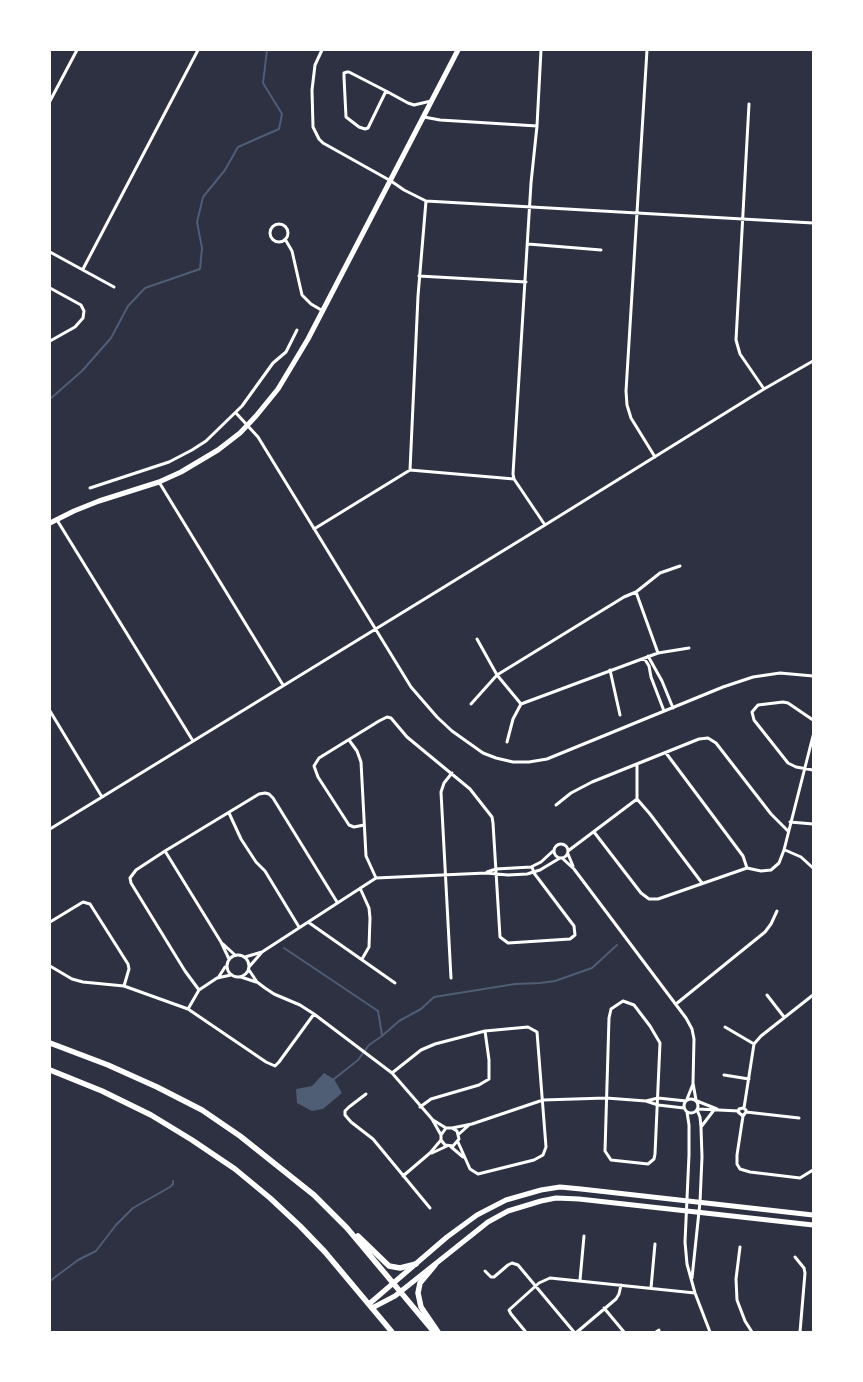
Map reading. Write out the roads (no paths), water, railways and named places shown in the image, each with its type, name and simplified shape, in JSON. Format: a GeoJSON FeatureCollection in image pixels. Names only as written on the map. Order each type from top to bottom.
{"type":"FeatureCollection","features":[{"type":"Feature","properties":{"kind":"main road"},"geometry":{"type":"LineString","coordinates":[[50,523],[98,501],[159,482],[198,464],[230,441],[248,425],[278,389],[323,311],[458,50]]}},
{"type":"Feature","properties":{"kind":"main road"},"geometry":{"type":"LineString","coordinates":[[50,1043],[157,1086],[202,1110],[280,1166],[314,1195],[389,1266],[400,1268],[416,1264]]}},
{"type":"Feature","properties":{"kind":"main road"},"geometry":{"type":"LineString","coordinates":[[50,1070],[102,1090],[151,1115],[235,1169],[300,1226],[325,1252],[392,1332]]}},
{"type":"Feature","properties":{"kind":"main road"},"geometry":{"type":"LineString","coordinates":[[371,1306],[416,1264],[477,1215],[506,1200],[541,1190],[560,1187],[574,1188],[758,1207],[813,1215]]}},
{"type":"Feature","properties":{"kind":"main road"},"geometry":{"type":"LineString","coordinates":[[371,1306],[401,1292],[493,1219],[508,1211],[556,1198],[813,1225]]}},
{"type":"Feature","properties":{"kind":"main road"},"geometry":{"type":"LineString","coordinates":[[347,1228],[434,1332]]}},
{"type":"Feature","properties":{"kind":"main road"},"geometry":{"type":"LineString","coordinates":[[435,1265],[420,1283],[418,1293],[421,1307],[438,1332]]}},
{"type":"Feature","properties":{"kind":"street"},"geometry":{"type":"LineString","coordinates":[[50,101],[77,50]]}},
{"type":"Feature","properties":{"kind":"street"},"geometry":{"type":"LineString","coordinates":[[82,269],[198,50]]}},
{"type":"Feature","properties":{"kind":"street"},"geometry":{"type":"LineString","coordinates":[[322,50],[314,74],[312,120],[315,133],[324,143],[426,201],[813,223]]}},
{"type":"Feature","properties":{"kind":"street"},"geometry":{"type":"LineString","coordinates":[[541,50],[537,126],[531,183],[514,478],[545,525]]}},
{"type":"Feature","properties":{"kind":"street"},"geometry":{"type":"LineString","coordinates":[[647,50],[626,400],[631,418],[655,457]]}},
{"type":"Feature","properties":{"kind":"street"},"geometry":{"type":"LineString","coordinates":[[386,92],[368,128],[359,127],[346,117],[344,77],[346,72],[386,92],[408,103],[414,105],[432,101]]}},
{"type":"Feature","properties":{"kind":"street"},"geometry":{"type":"LineString","coordinates":[[749,104],[736,340],[740,354],[764,389]]}},
{"type":"Feature","properties":{"kind":"street"},"geometry":{"type":"LineString","coordinates":[[424,117],[440,120],[537,126]]}},
{"type":"Feature","properties":{"kind":"street"},"geometry":{"type":"LineString","coordinates":[[410,470],[419,276],[426,201]]}},
{"type":"Feature","properties":{"kind":"street"},"geometry":{"type":"LineString","coordinates":[[283,224],[288,231],[285,239],[277,241],[273,239],[271,228],[283,224]]}},
{"type":"Feature","properties":{"kind":"street"},"geometry":{"type":"LineString","coordinates":[[285,239],[292,251],[302,295],[306,300],[323,311]]}},
{"type":"Feature","properties":{"kind":"street"},"geometry":{"type":"LineString","coordinates":[[528,244],[601,250]]}},
{"type":"Feature","properties":{"kind":"street"},"geometry":{"type":"LineString","coordinates":[[50,252],[114,287]]}},
{"type":"Feature","properties":{"kind":"street"},"geometry":{"type":"LineString","coordinates":[[419,276],[526,282]]}},
{"type":"Feature","properties":{"kind":"street"},"geometry":{"type":"LineString","coordinates":[[50,288],[81,305],[84,311],[83,318],[75,327],[50,341]]}},
{"type":"Feature","properties":{"kind":"street"},"geometry":{"type":"LineString","coordinates":[[90,488],[179,457],[206,441],[236,413],[273,364],[283,356],[297,330]]}},
{"type":"Feature","properties":{"kind":"street"},"geometry":{"type":"LineString","coordinates":[[50,829],[764,389],[813,361]]}},
{"type":"Feature","properties":{"kind":"street"},"geometry":{"type":"LineString","coordinates":[[236,413],[258,437],[411,687],[437,717],[465,742],[483,753],[513,762],[547,759],[736,682],[780,673],[813,676]]}},
{"type":"Feature","properties":{"kind":"street"},"geometry":{"type":"LineString","coordinates":[[314,528],[410,470],[514,478]]}},
{"type":"Feature","properties":{"kind":"street"},"geometry":{"type":"LineString","coordinates":[[159,482],[283,685]]}},
{"type":"Feature","properties":{"kind":"street"},"geometry":{"type":"LineString","coordinates":[[57,519],[193,741]]}},
{"type":"Feature","properties":{"kind":"street"},"geometry":{"type":"LineString","coordinates":[[471,704],[497,675],[624,597],[636,592],[660,573],[680,566]]}},
{"type":"Feature","properties":{"kind":"street"},"geometry":{"type":"LineString","coordinates":[[636,592],[658,653]]}},
{"type":"Feature","properties":{"kind":"street"},"geometry":{"type":"LineString","coordinates":[[477,639],[497,675],[521,704]]}},
{"type":"Feature","properties":{"kind":"street"},"geometry":{"type":"LineString","coordinates":[[507,742],[513,719],[521,704],[658,653],[689,648]]}},
{"type":"Feature","properties":{"kind":"street"},"geometry":{"type":"LineString","coordinates":[[646,657],[651,677],[664,711]]}},
{"type":"Feature","properties":{"kind":"street"},"geometry":{"type":"LineString","coordinates":[[646,657],[662,681],[673,708]]}},
{"type":"Feature","properties":{"kind":"street"},"geometry":{"type":"LineString","coordinates":[[610,670],[620,715]]}},
{"type":"Feature","properties":{"kind":"street"},"geometry":{"type":"LineString","coordinates":[[812,718],[788,703],[783,702],[758,705],[752,712],[754,720],[788,763],[796,767],[813,770]]}},
{"type":"Feature","properties":{"kind":"street"},"geometry":{"type":"LineString","coordinates":[[50,711],[102,797]]}},
{"type":"Feature","properties":{"kind":"street"},"geometry":{"type":"LineString","coordinates":[[364,825],[349,825],[314,770],[314,766],[319,758],[384,718],[391,718],[408,736],[470,789],[492,817],[499,934],[502,940],[508,943],[570,939],[575,935],[574,926],[532,867]]}},
{"type":"Feature","properties":{"kind":"street"},"geometry":{"type":"LineString","coordinates":[[594,832],[646,898],[653,900],[747,868],[761,871],[771,870],[779,864],[784,850],[813,736]]}},
{"type":"Feature","properties":{"kind":"street"},"geometry":{"type":"LineString","coordinates":[[556,805],[571,793],[592,782],[703,738],[713,740],[771,814],[788,831]]}},
{"type":"Feature","properties":{"kind":"street"},"geometry":{"type":"LineString","coordinates":[[349,740],[362,762],[366,856],[376,878]]}},
{"type":"Feature","properties":{"kind":"street"},"geometry":{"type":"LineString","coordinates":[[666,753],[743,856],[747,868]]}},
{"type":"Feature","properties":{"kind":"street"},"geometry":{"type":"LineString","coordinates":[[637,765],[637,799],[702,883]]}},
{"type":"Feature","properties":{"kind":"street"},"geometry":{"type":"LineString","coordinates":[[451,978],[441,792],[444,783],[452,773]]}},
{"type":"Feature","properties":{"kind":"street"},"geometry":{"type":"LineString","coordinates":[[199,990],[131,883],[130,878],[136,870],[260,794],[265,793],[273,798],[337,902]]}},
{"type":"Feature","properties":{"kind":"street"},"geometry":{"type":"LineString","coordinates":[[241,977],[262,952],[376,878],[534,872],[561,858],[577,843],[637,799]]}},
{"type":"Feature","properties":{"kind":"street"},"geometry":{"type":"LineString","coordinates":[[229,813],[241,840],[265,872],[299,927]]}},
{"type":"Feature","properties":{"kind":"street"},"geometry":{"type":"LineString","coordinates":[[790,822],[813,824]]}},
{"type":"Feature","properties":{"kind":"street"},"geometry":{"type":"LineString","coordinates":[[486,873],[496,869],[532,867],[541,862],[557,844],[577,843]]}},
{"type":"Feature","properties":{"kind":"street"},"geometry":{"type":"LineString","coordinates":[[565,845],[574,869]]}},
{"type":"Feature","properties":{"kind":"street"},"geometry":{"type":"LineString","coordinates":[[553,850],[556,856],[574,869],[676,1004],[692,1030],[694,1038],[693,1083],[696,1100],[699,1105],[701,1127],[700,1202],[691,1281]]}},
{"type":"Feature","properties":{"kind":"street"},"geometry":{"type":"LineString","coordinates":[[784,850],[801,857],[813,868]]}},
{"type":"Feature","properties":{"kind":"street"},"geometry":{"type":"LineString","coordinates":[[165,852],[221,942],[229,959]]}},
{"type":"Feature","properties":{"kind":"street"},"geometry":{"type":"LineString","coordinates":[[360,888],[369,908],[370,918],[369,947],[362,960]]}},
{"type":"Feature","properties":{"kind":"street"},"geometry":{"type":"LineString","coordinates":[[50,922],[82,902],[90,904],[128,964],[129,969],[124,986]]}},
{"type":"Feature","properties":{"kind":"street"},"geometry":{"type":"LineString","coordinates":[[676,1004],[765,932],[777,911]]}},
{"type":"Feature","properties":{"kind":"street"},"geometry":{"type":"LineString","coordinates":[[308,922],[395,983]]}},
{"type":"Feature","properties":{"kind":"street"},"geometry":{"type":"LineString","coordinates":[[221,942],[235,955],[245,957],[262,952]]}},
{"type":"Feature","properties":{"kind":"street"},"geometry":{"type":"LineString","coordinates":[[188,1009],[199,990],[217,978],[229,959],[235,955]]}},
{"type":"Feature","properties":{"kind":"street"},"geometry":{"type":"LineString","coordinates":[[245,957],[257,982]]}},
{"type":"Feature","properties":{"kind":"street"},"geometry":{"type":"LineString","coordinates":[[50,966],[63,974],[83,982],[124,986],[188,1009],[266,1062],[275,1066],[280,1062],[314,1014]]}},
{"type":"Feature","properties":{"kind":"street"},"geometry":{"type":"LineString","coordinates":[[226,966],[231,975]]}},
{"type":"Feature","properties":{"kind":"street"},"geometry":{"type":"LineString","coordinates":[[217,978],[231,975],[257,982],[274,994],[300,1005],[392,1073],[432,1119],[441,1135],[441,1140],[430,1153],[403,1176]]}},
{"type":"Feature","properties":{"kind":"street"},"geometry":{"type":"LineString","coordinates":[[768,995],[784,1017]]}},
{"type":"Feature","properties":{"kind":"street"},"geometry":{"type":"LineString","coordinates":[[746,1112],[744,1108],[754,1044],[761,1036],[813,995]]}},
{"type":"Feature","properties":{"kind":"street"},"geometry":{"type":"LineString","coordinates":[[623,1001],[634,1005],[658,1037],[660,1043],[658,1098],[654,1159],[648,1164],[611,1160],[605,1152],[610,1013],[611,1009],[623,1001]]}},
{"type":"Feature","properties":{"kind":"street"},"geometry":{"type":"LineString","coordinates":[[392,1073],[427,1047],[485,1031],[528,1027],[538,1032],[546,1147],[543,1155],[539,1158],[478,1174],[470,1169],[458,1142],[458,1134],[452,1128]]}},
{"type":"Feature","properties":{"kind":"street"},"geometry":{"type":"LineString","coordinates":[[725,1027],[754,1044]]}},
{"type":"Feature","properties":{"kind":"street"},"geometry":{"type":"LineString","coordinates":[[420,1106],[431,1099],[479,1085],[489,1079],[489,1060],[485,1031]]}},
{"type":"Feature","properties":{"kind":"street"},"geometry":{"type":"LineString","coordinates":[[724,1075],[749,1079]]}},
{"type":"Feature","properties":{"kind":"street"},"geometry":{"type":"LineString","coordinates":[[684,1108],[693,1083]]}},
{"type":"Feature","properties":{"kind":"street"},"geometry":{"type":"LineString","coordinates":[[366,1094],[349,1107],[345,1111],[345,1115],[373,1140],[430,1208]]}},
{"type":"Feature","properties":{"kind":"street"},"geometry":{"type":"LineString","coordinates":[[432,1119],[446,1128],[452,1128],[472,1124],[544,1100],[606,1098],[646,1101],[658,1105],[684,1108],[687,1112],[689,1125],[686,1264],[710,1332]]}},
{"type":"Feature","properties":{"kind":"street"},"geometry":{"type":"LineString","coordinates":[[646,1101],[658,1098],[686,1100],[692,1098],[716,1110]]}},
{"type":"Feature","properties":{"kind":"street"},"geometry":{"type":"LineString","coordinates":[[687,1112],[691,1113],[698,1109],[738,1111],[740,1108],[744,1108]]}},
{"type":"Feature","properties":{"kind":"street"},"geometry":{"type":"LineString","coordinates":[[701,1127],[716,1110]]}},
{"type":"Feature","properties":{"kind":"street"},"geometry":{"type":"LineString","coordinates":[[738,1111],[743,1116]]}},
{"type":"Feature","properties":{"kind":"street"},"geometry":{"type":"LineString","coordinates":[[746,1112],[743,1116],[737,1155],[737,1164],[740,1169],[800,1178],[813,1170]]}},
{"type":"Feature","properties":{"kind":"street"},"geometry":{"type":"LineString","coordinates":[[746,1112],[799,1118]]}},
{"type":"Feature","properties":{"kind":"street"},"geometry":{"type":"LineString","coordinates":[[458,1134],[472,1124]]}},
{"type":"Feature","properties":{"kind":"street"},"geometry":{"type":"LineString","coordinates":[[441,1135],[446,1128]]}},
{"type":"Feature","properties":{"kind":"street"},"geometry":{"type":"LineString","coordinates":[[441,1140],[464,1157]]}},
{"type":"Feature","properties":{"kind":"street"},"geometry":{"type":"LineString","coordinates":[[430,1153],[458,1142]]}},
{"type":"Feature","properties":{"kind":"street"},"geometry":{"type":"LineString","coordinates":[[580,1280],[584,1236]]}},
{"type":"Feature","properties":{"kind":"street"},"geometry":{"type":"LineString","coordinates":[[651,1288],[655,1244]]}},
{"type":"Feature","properties":{"kind":"street"},"geometry":{"type":"LineString","coordinates":[[740,1247],[736,1290],[737,1300],[742,1316],[752,1332]]}},
{"type":"Feature","properties":{"kind":"street"},"geometry":{"type":"LineString","coordinates":[[795,1257],[804,1268],[805,1273],[800,1332]]}},
{"type":"Feature","properties":{"kind":"street"},"geometry":{"type":"LineString","coordinates":[[485,1271],[491,1277],[494,1277],[508,1265],[515,1263],[575,1332],[618,1296],[621,1285]]}},
{"type":"Feature","properties":{"kind":"street"},"geometry":{"type":"LineString","coordinates":[[525,1331],[509,1310],[535,1286],[550,1278],[695,1293]]}},
{"type":"Feature","properties":{"kind":"street"},"geometry":{"type":"LineString","coordinates":[[604,1308],[624,1332]]}},
{"type":"Feature","properties":{"kind":"water"},"geometry":{"type":"Polygon","coordinates":[[[324,1073],[334,1079],[342,1093],[323,1109],[312,1111],[297,1103],[296,1089],[312,1086],[324,1073]]]}},
{"type":"Feature","properties":{"kind":"waterway"},"geometry":{"type":"LineString","coordinates":[[50,399],[82,371],[111,338],[128,306],[145,288],[200,269],[202,248],[197,222],[203,197],[225,170],[238,147],[279,129],[282,114],[263,83],[267,50]]}},
{"type":"Feature","properties":{"kind":"waterway"},"geometry":{"type":"LineString","coordinates":[[334,1079],[358,1060],[369,1045],[399,1021],[421,1009],[434,997],[515,984],[555,981],[592,968],[617,945]]}},
{"type":"Feature","properties":{"kind":"waterway"},"geometry":{"type":"LineString","coordinates":[[284,948],[378,1011],[382,1035]]}},
{"type":"Feature","properties":{"kind":"waterway"},"geometry":{"type":"LineString","coordinates":[[50,1281],[78,1260],[96,1251],[116,1225],[133,1208],[170,1187],[173,1181]]}}]}
